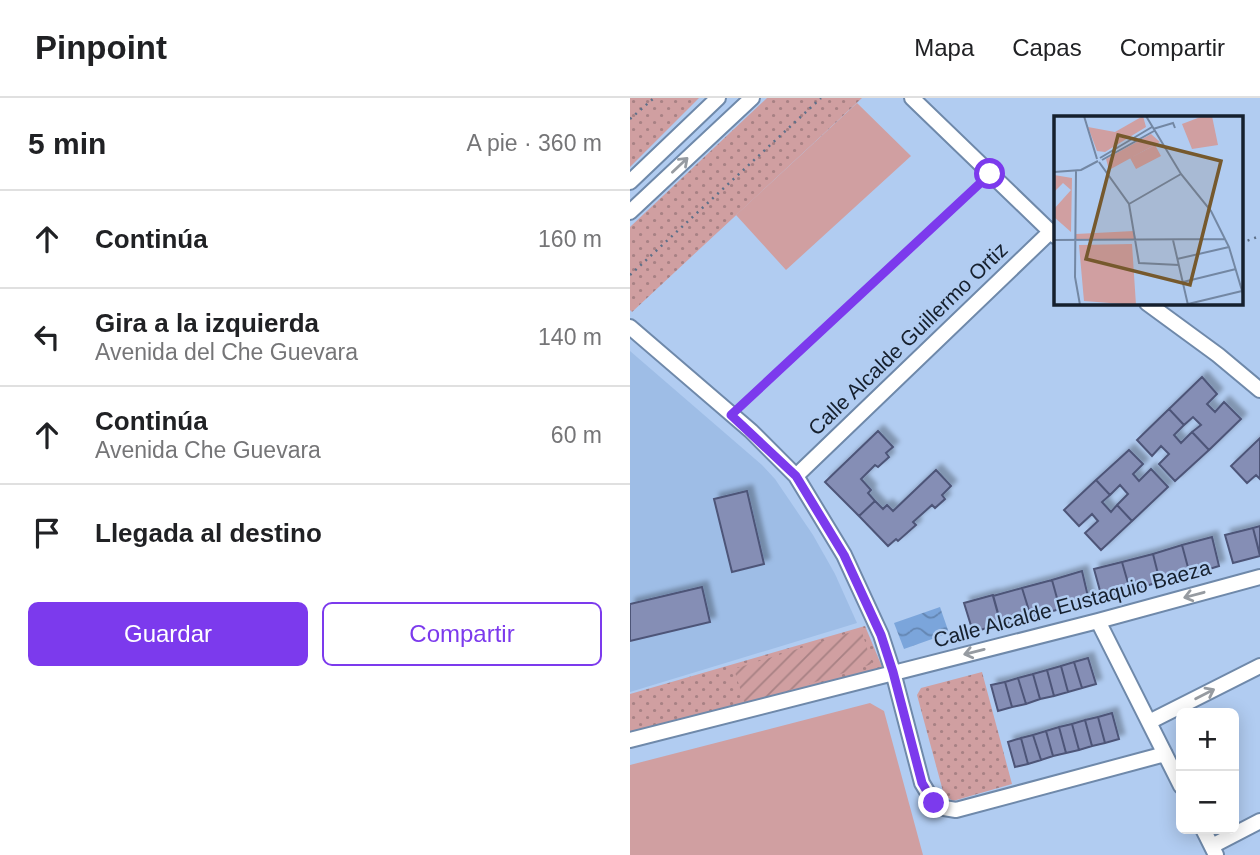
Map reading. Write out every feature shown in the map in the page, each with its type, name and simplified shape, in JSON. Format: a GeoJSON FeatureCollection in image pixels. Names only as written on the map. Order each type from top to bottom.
{"type":"FeatureCollection","features":[{"type":"Feature","properties":{"kind":"street"},"geometry":{"type":"LineString","coordinates":[[630,182],[718,98]]}},
{"type":"Feature","properties":{"kind":"street"},"geometry":{"type":"LineString","coordinates":[[630,212],[752,98]]}},
{"type":"Feature","properties":{"kind":"street"},"geometry":{"type":"LineString","coordinates":[[912,98],[1053,234]]}},
{"type":"Feature","properties":{"kind":"street","name":"Calle Alcalde Guillermo Ortiz"},"geometry":{"type":"LineString","coordinates":[[796,476],[1053,234]]}},
{"type":"Feature","properties":{"kind":"street"},"geometry":{"type":"LineString","coordinates":[[1148,304],[1260,390]]}},
{"type":"Feature","properties":{"kind":"street"},"geometry":{"type":"LineString","coordinates":[[630,327],[796,476],[844,555],[861,589],[893,672],[922,783],[934,803],[956,810],[1165,754]]}},
{"type":"Feature","properties":{"kind":"street","name":"Calle Alcalde Eustaquio Baeza"},"geometry":{"type":"LineString","coordinates":[[630,740],[1260,577]]}},
{"type":"Feature","properties":{"kind":"street"},"geometry":{"type":"LineString","coordinates":[[1098,621],[1176,776]]}},
{"type":"Feature","properties":{"kind":"street"},"geometry":{"type":"LineString","coordinates":[[1149,722],[1260,666]]}},
{"type":"Feature","properties":{"kind":"street"},"geometry":{"type":"LineString","coordinates":[[1206,834],[1214,850],[1260,821]]}},
{"type":"Feature","properties":{"kind":"path"},"geometry":{"type":"LineString","coordinates":[[630,120],[654,98]]}},
{"type":"Feature","properties":{"kind":"path"},"geometry":{"type":"LineString","coordinates":[[630,275],[821,98]]}},
{"type":"Feature","properties":{"kind":"path"},"geometry":{"type":"LineString","coordinates":[[731,415],[990,174]]}},
{"type":"Feature","properties":{"kind":"path"},"geometry":{"type":"LineString","coordinates":[[1242,243],[1260,236]]}},
{"type":"Feature","properties":{"kind":"shaded area"},"geometry":{"type":"Polygon","coordinates":[[[630,98],[699,98],[630,167],[630,98]]]}},
{"type":"Feature","properties":{"kind":"shaded area"},"geometry":{"type":"Polygon","coordinates":[[[767,98],[862,98],[632,312],[630,227],[767,98]]]}},
{"type":"Feature","properties":{"kind":"shaded area"},"geometry":{"type":"Polygon","coordinates":[[[857,103],[911,156],[786,270],[736,215],[857,103]]]}},
{"type":"Feature","properties":{"kind":"shaded area"},"geometry":{"type":"Polygon","coordinates":[[[630,351],[775,479],[813,535],[835,574],[857,623],[630,692],[630,351]]]}},
{"type":"Feature","properties":{"kind":"shaded area"},"geometry":{"type":"Polygon","coordinates":[[[865,626],[883,669],[630,736],[630,694],[865,626]]]}},
{"type":"Feature","properties":{"kind":"shaded area"},"geometry":{"type":"Polygon","coordinates":[[[861,629],[872,664],[745,704],[734,669],[861,629]]]}},
{"type":"Feature","properties":{"kind":"shaded area"},"geometry":{"type":"Polygon","coordinates":[[[982,672],[1012,784],[953,801],[944,795],[917,695],[921,688],[982,672]]]}},
{"type":"Feature","properties":{"kind":"shaded area"},"geometry":{"type":"Polygon","coordinates":[[[870,703],[884,711],[923,855],[630,855],[630,765],[870,703]]]}},
{"type":"Feature","properties":{"kind":"water"},"geometry":{"type":"Polygon","coordinates":[[[940,607],[949,633],[904,649],[894,623],[940,607]]]}},
{"type":"Feature","properties":{"kind":"building"},"geometry":{"type":"Polygon","coordinates":[[[1202,377],[1217,394],[1207,404],[1215,412],[1224,402],[1241,419],[1209,450],[1192,432],[1201,425],[1193,417],[1184,425],[1169,409],[1202,377]]]}},
{"type":"Feature","properties":{"kind":"building"},"geometry":{"type":"Polygon","coordinates":[[[1169,409],[1184,425],[1174,435],[1181,443],[1192,432],[1209,450],[1175,481],[1159,464],[1169,454],[1161,446],[1152,456],[1137,440],[1169,409]]]}},
{"type":"Feature","properties":{"kind":"building"},"geometry":{"type":"Polygon","coordinates":[[[878,431],[893,447],[886,453],[889,457],[878,467],[875,465],[861,479],[871,490],[868,493],[875,501],[859,516],[825,482],[878,431]]]}},
{"type":"Feature","properties":{"kind":"building"},"geometry":{"type":"Polygon","coordinates":[[[1260,438],[1260,479],[1256,475],[1247,483],[1231,466],[1260,438]]]}},
{"type":"Feature","properties":{"kind":"building"},"geometry":{"type":"Polygon","coordinates":[[[1129,450],[1143,464],[1133,474],[1139,481],[1151,469],[1168,487],[1132,521],[1117,505],[1128,494],[1120,485],[1110,495],[1096,480],[1129,450]]]}},
{"type":"Feature","properties":{"kind":"building"},"geometry":{"type":"Polygon","coordinates":[[[936,470],[951,486],[942,495],[945,499],[935,508],[932,505],[913,522],[916,525],[888,546],[859,516],[875,501],[883,509],[887,505],[893,511],[936,470]]]}},
{"type":"Feature","properties":{"kind":"building"},"geometry":{"type":"Polygon","coordinates":[[[1096,480],[1110,495],[1102,502],[1111,512],[1117,505],[1132,521],[1101,550],[1085,533],[1098,521],[1092,514],[1079,526],[1064,510],[1096,480]]]}},
{"type":"Feature","properties":{"kind":"building"},"geometry":{"type":"Polygon","coordinates":[[[747,491],[764,564],[732,572],[714,499],[747,491]]]}},
{"type":"Feature","properties":{"kind":"building"},"geometry":{"type":"Polygon","coordinates":[[[1260,526],[1260,555],[1253,528],[1260,526]]]}},
{"type":"Feature","properties":{"kind":"building"},"geometry":{"type":"Polygon","coordinates":[[[1253,528],[1260,556],[1233,563],[1225,535],[1253,528]]]}},
{"type":"Feature","properties":{"kind":"building"},"geometry":{"type":"Polygon","coordinates":[[[1212,537],[1219,566],[1190,575],[1182,545],[1212,537]]]}},
{"type":"Feature","properties":{"kind":"building"},"geometry":{"type":"Polygon","coordinates":[[[1182,545],[1190,575],[1160,582],[1153,554],[1182,545]]]}},
{"type":"Feature","properties":{"kind":"building"},"geometry":{"type":"Polygon","coordinates":[[[1153,554],[1160,582],[1130,590],[1122,562],[1153,554]]]}},
{"type":"Feature","properties":{"kind":"building"},"geometry":{"type":"Polygon","coordinates":[[[1122,562],[1130,590],[1102,598],[1094,569],[1122,562]]]}},
{"type":"Feature","properties":{"kind":"building"},"geometry":{"type":"Polygon","coordinates":[[[1082,571],[1089,601],[1060,609],[1052,580],[1082,571]]]}},
{"type":"Feature","properties":{"kind":"building"},"geometry":{"type":"Polygon","coordinates":[[[1052,580],[1060,609],[1031,617],[1022,588],[1052,580]]]}},
{"type":"Feature","properties":{"kind":"building"},"geometry":{"type":"Polygon","coordinates":[[[702,587],[710,622],[630,641],[630,604],[702,587]]]}},
{"type":"Feature","properties":{"kind":"building"},"geometry":{"type":"Polygon","coordinates":[[[1022,588],[1031,617],[1001,625],[993,596],[1022,588]]]}},
{"type":"Feature","properties":{"kind":"building"},"geometry":{"type":"Polygon","coordinates":[[[993,595],[1001,624],[973,632],[964,603],[993,595]]]}},
{"type":"Feature","properties":{"kind":"building"},"geometry":{"type":"Polygon","coordinates":[[[1088,658],[1096,684],[1082,688],[1074,662],[1088,658]]]}},
{"type":"Feature","properties":{"kind":"building"},"geometry":{"type":"Polygon","coordinates":[[[1074,662],[1082,688],[1068,692],[1061,666],[1074,662]]]}},
{"type":"Feature","properties":{"kind":"building"},"geometry":{"type":"Polygon","coordinates":[[[1061,666],[1068,692],[1054,696],[1047,670],[1061,666]]]}},
{"type":"Feature","properties":{"kind":"building"},"geometry":{"type":"Polygon","coordinates":[[[1047,670],[1054,696],[1040,699],[1033,674],[1047,670]]]}},
{"type":"Feature","properties":{"kind":"building"},"geometry":{"type":"Polygon","coordinates":[[[1033,674],[1040,699],[1026,704],[1018,678],[1033,674]]]}},
{"type":"Feature","properties":{"kind":"building"},"geometry":{"type":"Polygon","coordinates":[[[1018,678],[1026,704],[1012,707],[1005,682],[1018,678]]]}},
{"type":"Feature","properties":{"kind":"building"},"geometry":{"type":"Polygon","coordinates":[[[1005,682],[1012,707],[998,711],[991,685],[1005,682]]]}},
{"type":"Feature","properties":{"kind":"building"},"geometry":{"type":"Polygon","coordinates":[[[1112,713],[1119,739],[1105,743],[1098,717],[1112,713]]]}},
{"type":"Feature","properties":{"kind":"building"},"geometry":{"type":"Polygon","coordinates":[[[1098,717],[1105,743],[1092,746],[1085,720],[1098,717]]]}},
{"type":"Feature","properties":{"kind":"building"},"geometry":{"type":"Polygon","coordinates":[[[1085,720],[1092,746],[1079,750],[1072,724],[1085,720]]]}},
{"type":"Feature","properties":{"kind":"building"},"geometry":{"type":"Polygon","coordinates":[[[1072,724],[1079,750],[1066,753],[1059,727],[1072,724]]]}},
{"type":"Feature","properties":{"kind":"building"},"geometry":{"type":"Polygon","coordinates":[[[1059,727],[1066,753],[1053,756],[1046,731],[1059,727]]]}},
{"type":"Feature","properties":{"kind":"building"},"geometry":{"type":"Polygon","coordinates":[[[1046,731],[1053,756],[1041,760],[1033,735],[1046,731]]]}},
{"type":"Feature","properties":{"kind":"building"},"geometry":{"type":"Polygon","coordinates":[[[1033,735],[1041,760],[1028,764],[1021,738],[1033,735]]]}},
{"type":"Feature","properties":{"kind":"building"},"geometry":{"type":"Polygon","coordinates":[[[1021,738],[1028,764],[1015,767],[1008,742],[1021,738]]]}},
{"type":"Feature","properties":{"kind":"route"},"geometry":{"type":"LineString","coordinates":[[934,803],[922,783],[881,635],[844,555],[796,476],[731,415],[990,174]]}}]}
